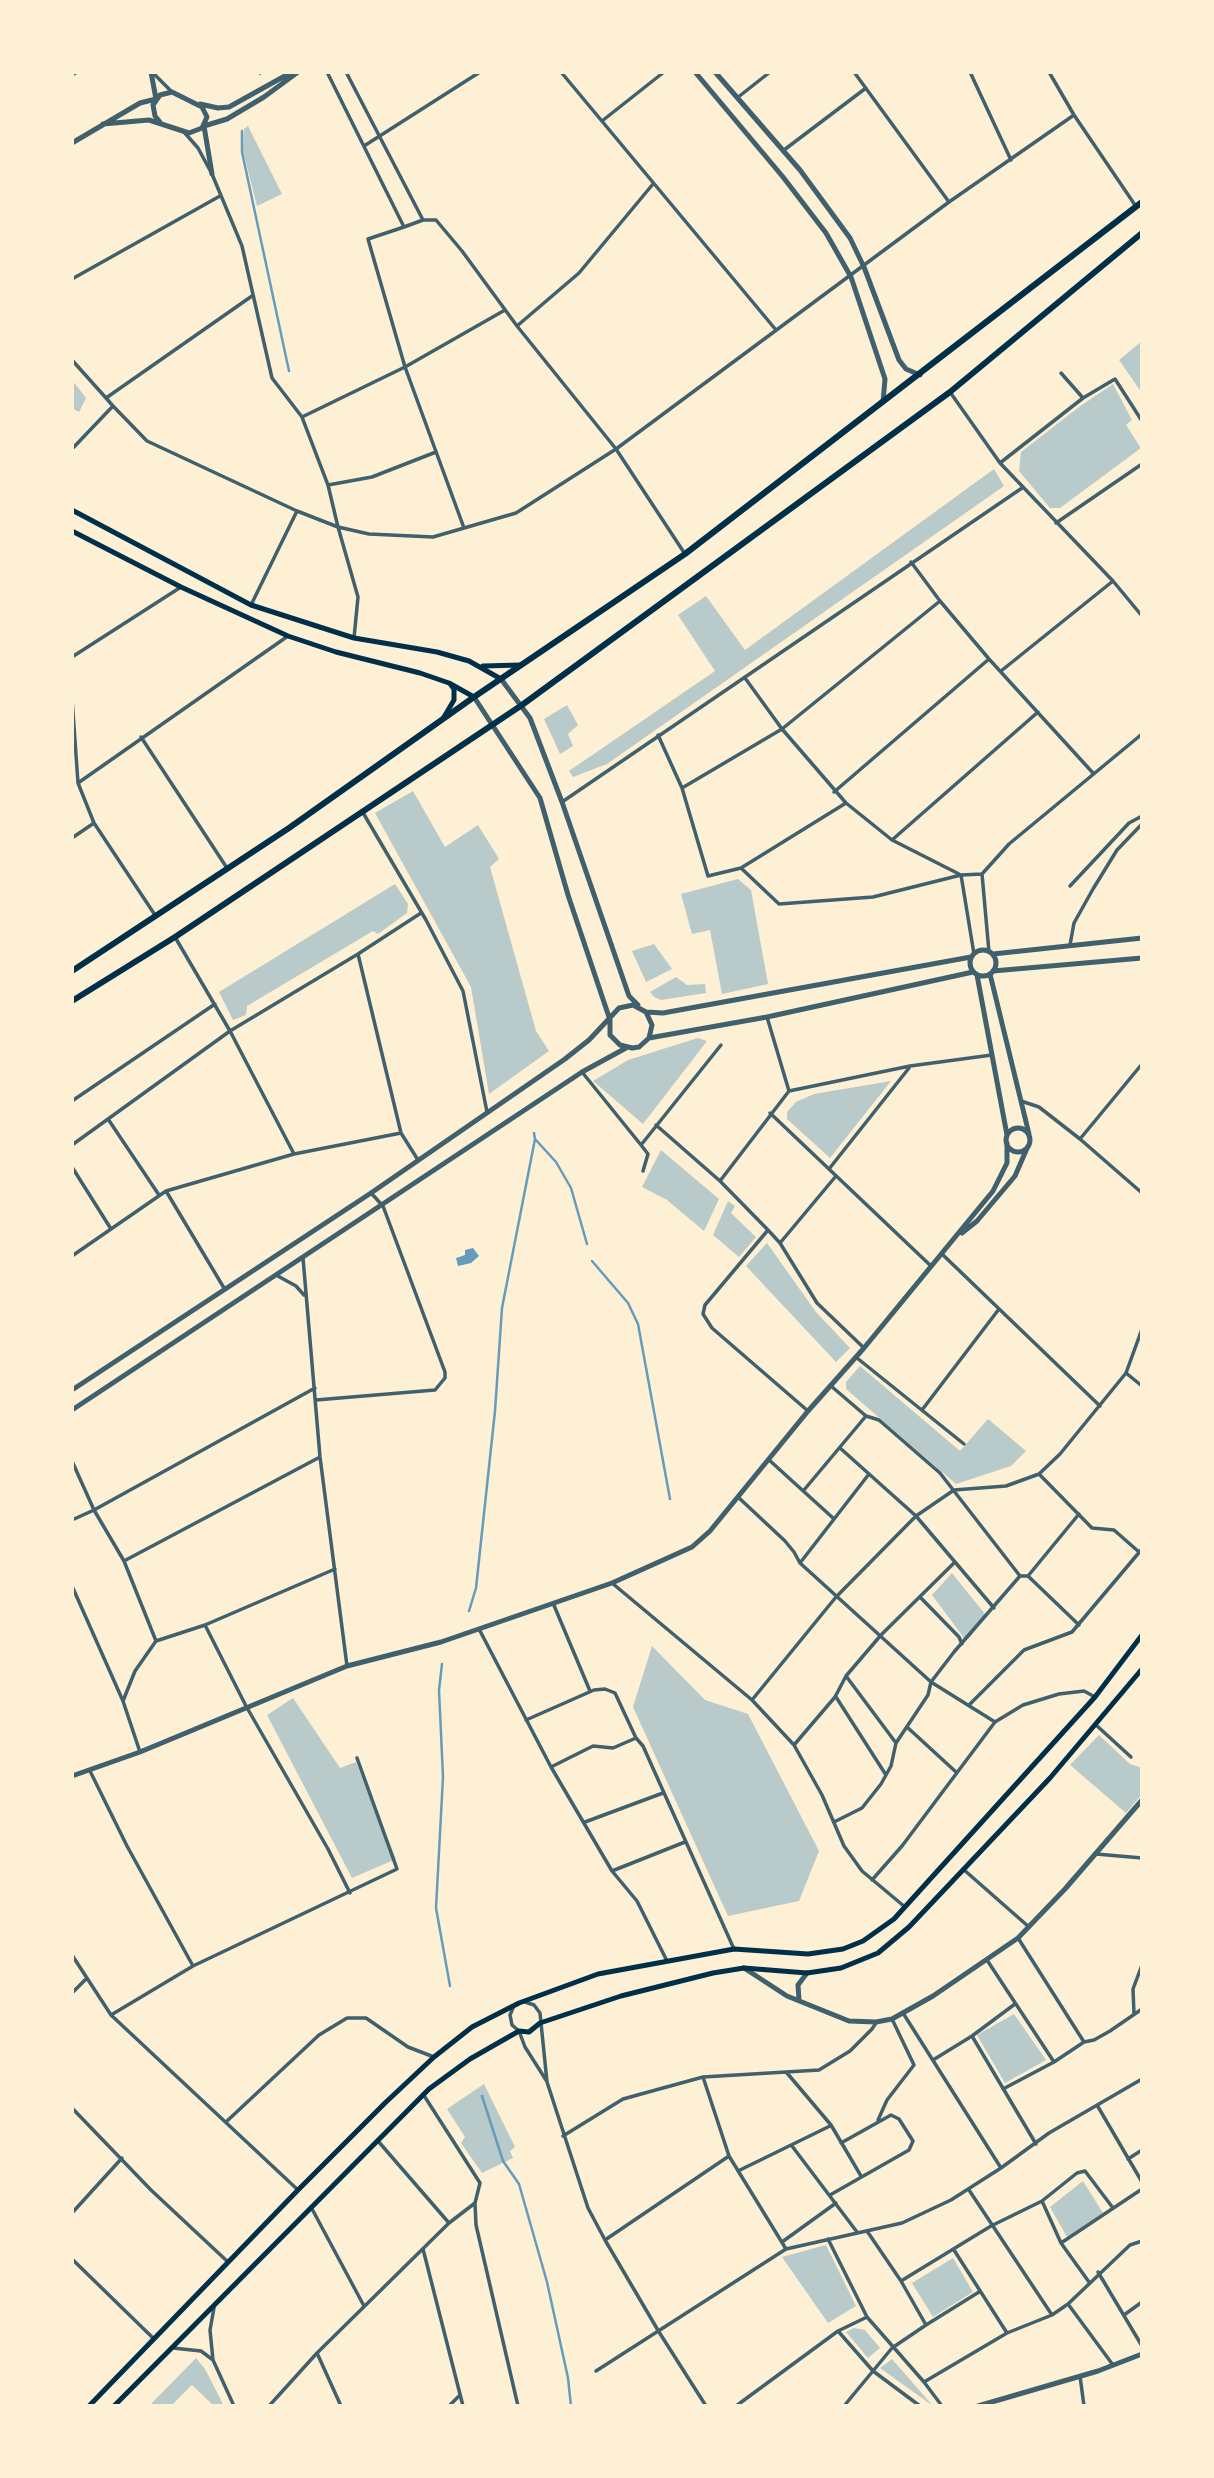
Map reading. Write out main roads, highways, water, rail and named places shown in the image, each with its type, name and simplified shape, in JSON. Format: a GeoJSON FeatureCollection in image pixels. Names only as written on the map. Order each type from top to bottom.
{"type":"FeatureCollection","features":[{"type":"Feature","properties":{"kind":"main road"},"geometry":{"type":"LineString","coordinates":[[72,971],[289,828],[474,696],[685,554],[1139,204]]}},
{"type":"Feature","properties":{"kind":"main road"},"geometry":{"type":"LineString","coordinates":[[72,1001],[175,937],[522,705],[950,392],[1142,233]]}},
{"type":"Feature","properties":{"kind":"main road"},"geometry":{"type":"LineString","coordinates":[[72,510],[251,605],[354,638],[437,652],[479,666],[501,679]]}},
{"type":"Feature","properties":{"kind":"main road"},"geometry":{"type":"LineString","coordinates":[[72,531],[181,587],[288,636],[336,652],[420,673],[449,683],[474,696]]}},
{"type":"Feature","properties":{"kind":"main road"},"geometry":{"type":"LineString","coordinates":[[479,666],[521,665]]}},
{"type":"Feature","properties":{"kind":"main road"},"geometry":{"type":"LineString","coordinates":[[444,717],[454,699],[454,689],[449,683]]}},
{"type":"Feature","properties":{"kind":"main road"},"geometry":{"type":"LineString","coordinates":[[89,2406],[298,2190],[434,2057],[472,2027],[524,2002],[598,1974],[734,1949],[808,1954],[843,1949],[863,1941],[894,1919],[1095,1697],[1142,1636]]}},
{"type":"Feature","properties":{"kind":"main road"},"geometry":{"type":"LineString","coordinates":[[114,2406],[423,2094],[470,2059],[519,2031],[529,2032],[540,2023],[621,1996],[744,1968],[807,1973],[841,1968],[878,1952],[909,1927],[1050,1778],[1142,1669]]}},
{"type":"Feature","properties":{"kind":"water"},"geometry":{"type":"Polygon","coordinates":[[[473,1248],[479,1256],[471,1263],[458,1266],[456,1258],[465,1255],[465,1250],[473,1248]]]}},
{"type":"Feature","properties":{"kind":"waterway"},"geometry":{"type":"LineString","coordinates":[[242,131],[242,152],[289,371]]}},
{"type":"Feature","properties":{"kind":"waterway"},"geometry":{"type":"LineString","coordinates":[[469,1611],[476,1588],[495,1411],[502,1308],[534,1133]]}},
{"type":"Feature","properties":{"kind":"waterway"},"geometry":{"type":"LineString","coordinates":[[535,1139],[556,1162],[571,1188],[587,1244]]}},
{"type":"Feature","properties":{"kind":"waterway"},"geometry":{"type":"LineString","coordinates":[[592,1261],[628,1303],[638,1324],[670,1499]]}},
{"type":"Feature","properties":{"kind":"waterway"},"geometry":{"type":"LineString","coordinates":[[442,1664],[439,1690],[443,1777],[436,1908],[450,1986]]}},
{"type":"Feature","properties":{"kind":"waterway"},"geometry":{"type":"LineString","coordinates":[[482,2096],[503,2161],[519,2184],[547,2282],[568,2378],[571,2406]]}}]}
